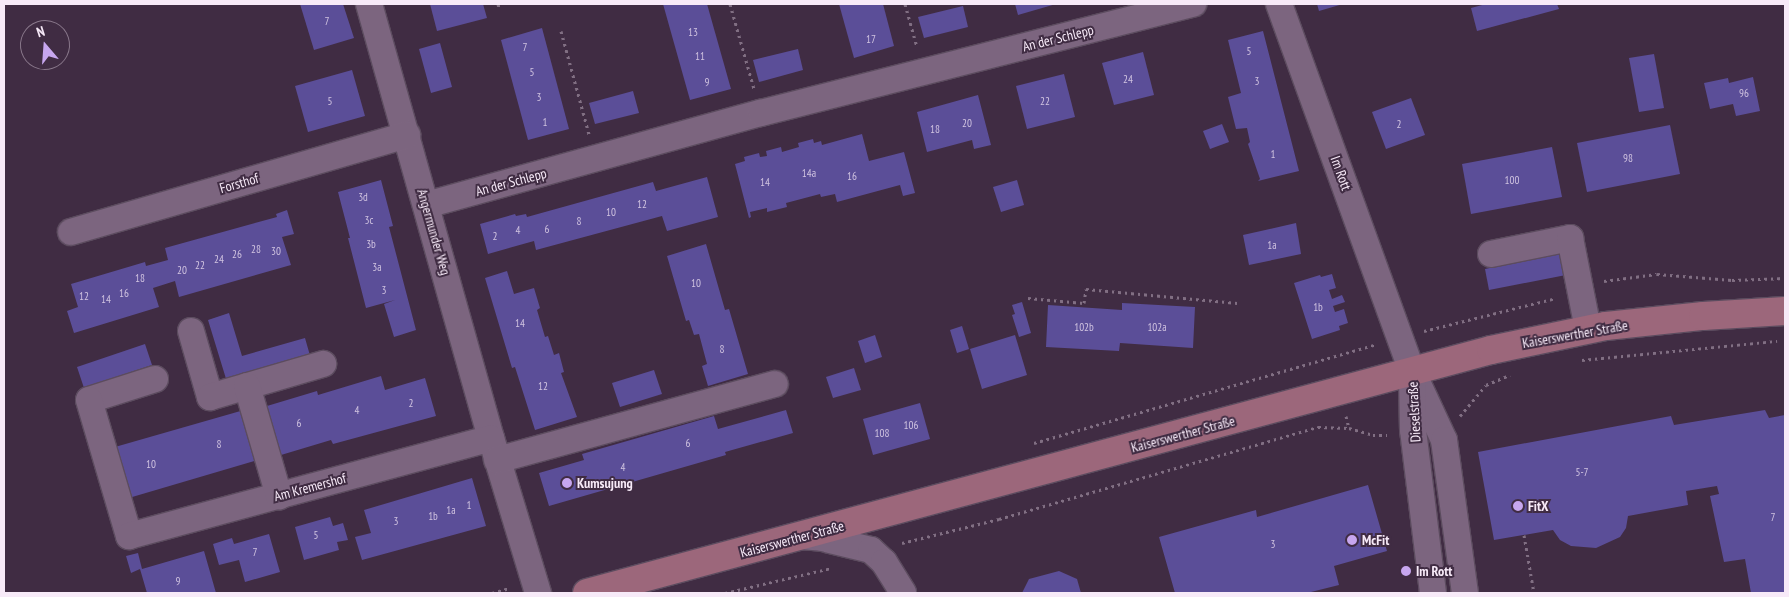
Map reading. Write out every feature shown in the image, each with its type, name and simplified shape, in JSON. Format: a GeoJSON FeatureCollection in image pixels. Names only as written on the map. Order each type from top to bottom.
{"type":"FeatureCollection","features":[{"type":"Feature","properties":{"kind":"main road","name":"Kaiserswerther Straße"},"geometry":{"type":"LineString","coordinates":[[588,593],[1412,371],[1588,329],[1703,316],[1785,311]]}},
{"type":"Feature","properties":{"kind":"street","name":"Angermunder Weg"},"geometry":{"type":"LineString","coordinates":[[369,4],[494,449],[538,593]]}},
{"type":"Feature","properties":{"kind":"street","name":"An der Schlepp"},"geometry":{"type":"LineString","coordinates":[[426,205],[761,113],[1193,4]]}},
{"type":"Feature","properties":{"kind":"street","name":"Im Rott"},"geometry":{"type":"LineString","coordinates":[[1279,4],[1412,371]]}},
{"type":"Feature","properties":{"kind":"street","name":"Forsthof"},"geometry":{"type":"LineString","coordinates":[[71,232],[406,135]]}},
{"type":"Feature","properties":{"kind":"street"},"geometry":{"type":"LineString","coordinates":[[1491,254],[1570,238],[1588,329]]}},
{"type":"Feature","properties":{"kind":"street"},"geometry":{"type":"LineString","coordinates":[[191,331],[210,396],[323,364]]}},
{"type":"Feature","properties":{"kind":"street","name":"Dieselstraße"},"geometry":{"type":"LineString","coordinates":[[1412,371],[1413,430],[1433,593]]}},
{"type":"Feature","properties":{"kind":"street","name":"Dieselstraße"},"geometry":{"type":"LineString","coordinates":[[1412,371],[1444,440],[1464,593]]}},
{"type":"Feature","properties":{"kind":"street","name":"Am Kremershof"},"geometry":{"type":"LineString","coordinates":[[155,379],[89,400],[129,536],[279,496],[494,449]]}},
{"type":"Feature","properties":{"kind":"street"},"geometry":{"type":"LineString","coordinates":[[494,449],[775,384]]}},
{"type":"Feature","properties":{"kind":"street"},"geometry":{"type":"LineString","coordinates":[[247,386],[279,496]]}},
{"type":"Feature","properties":{"kind":"street"},"geometry":{"type":"LineString","coordinates":[[800,536],[822,538],[871,550],[884,562],[903,593]]}},
{"type":"Feature","properties":{"kind":"path"},"geometry":{"type":"LineString","coordinates":[[498,4],[500,10]]}},
{"type":"Feature","properties":{"kind":"path"},"geometry":{"type":"LineString","coordinates":[[730,4],[761,113]]}},
{"type":"Feature","properties":{"kind":"path"},"geometry":{"type":"LineString","coordinates":[[905,4],[924,72]]}},
{"type":"Feature","properties":{"kind":"path"},"geometry":{"type":"LineString","coordinates":[[561,31],[596,158]]}},
{"type":"Feature","properties":{"kind":"path"},"geometry":{"type":"LineString","coordinates":[[1028,298],[1084,303],[1086,289],[1238,302]]}},
{"type":"Feature","properties":{"kind":"path"},"geometry":{"type":"LineString","coordinates":[[1580,361],[1785,340]]}},
{"type":"Feature","properties":{"kind":"path"},"geometry":{"type":"LineString","coordinates":[[1454,421],[1486,385],[1516,373]]}},
{"type":"Feature","properties":{"kind":"path"},"geometry":{"type":"LineString","coordinates":[[1345,412],[1349,428]]}},
{"type":"Feature","properties":{"kind":"path"},"geometry":{"type":"LineString","coordinates":[[900,543],[999,519],[1318,427],[1349,428],[1374,435],[1413,430]]}},
{"type":"Feature","properties":{"kind":"path"},"geometry":{"type":"LineString","coordinates":[[1524,535],[1534,593]]}},
{"type":"Feature","properties":{"kind":"path"},"geometry":{"type":"LineString","coordinates":[[725,593],[840,566]]}},
{"type":"Feature","properties":{"kind":"building"},"geometry":{"type":"Polygon","coordinates":[[[300,4],[343,4],[354,38],[314,50],[300,4]]]}},
{"type":"Feature","properties":{"kind":"building"},"geometry":{"type":"Polygon","coordinates":[[[430,4],[483,4],[487,18],[437,31],[430,4]]]}},
{"type":"Feature","properties":{"kind":"building"},"geometry":{"type":"Polygon","coordinates":[[[663,4],[707,4],[731,89],[690,100],[663,4]]]}},
{"type":"Feature","properties":{"kind":"building"},"geometry":{"type":"Polygon","coordinates":[[[839,4],[883,4],[894,46],[854,58],[839,4]]]}},
{"type":"Feature","properties":{"kind":"building"},"geometry":{"type":"Polygon","coordinates":[[[1015,4],[1056,4],[1018,15],[1015,4]]]}},
{"type":"Feature","properties":{"kind":"building"},"geometry":{"type":"Polygon","coordinates":[[[1317,4],[1343,4],[1319,11],[1317,4]]]}},
{"type":"Feature","properties":{"kind":"building"},"geometry":{"type":"Polygon","coordinates":[[[1486,4],[1557,4],[1559,9],[1477,31],[1471,8],[1486,4]]]}},
{"type":"Feature","properties":{"kind":"building"},"geometry":{"type":"Polygon","coordinates":[[[963,6],[968,27],[924,38],[918,17],[963,6]]]}},
{"type":"Feature","properties":{"kind":"building"},"geometry":{"type":"Polygon","coordinates":[[[542,28],[569,129],[528,140],[501,40],[542,28]]]}},
{"type":"Feature","properties":{"kind":"building"},"geometry":{"type":"Polygon","coordinates":[[[1263,31],[1299,171],[1258,181],[1260,179],[1248,144],[1250,142],[1247,128],[1236,129],[1228,97],[1241,93],[1228,40],[1263,31]]]}},
{"type":"Feature","properties":{"kind":"building"},"geometry":{"type":"Polygon","coordinates":[[[440,43],[452,87],[431,93],[419,49],[440,43]]]}},
{"type":"Feature","properties":{"kind":"building"},"geometry":{"type":"Polygon","coordinates":[[[798,49],[803,70],[759,82],[753,60],[798,49]]]}},
{"type":"Feature","properties":{"kind":"building"},"geometry":{"type":"Polygon","coordinates":[[[1143,52],[1154,95],[1114,105],[1102,63],[1143,52]]]}},
{"type":"Feature","properties":{"kind":"building"},"geometry":{"type":"Polygon","coordinates":[[[1654,54],[1664,108],[1639,112],[1629,58],[1654,54]]]}},
{"type":"Feature","properties":{"kind":"building"},"geometry":{"type":"Polygon","coordinates":[[[352,70],[365,116],[308,132],[295,86],[352,70]]]}},
{"type":"Feature","properties":{"kind":"building"},"geometry":{"type":"Polygon","coordinates":[[[1064,74],[1075,117],[1027,129],[1016,86],[1064,74]]]}},
{"type":"Feature","properties":{"kind":"building"},"geometry":{"type":"Polygon","coordinates":[[[1753,77],[1760,111],[1736,116],[1733,104],[1710,109],[1704,83],[1728,78],[1729,83],[1753,77]]]}},
{"type":"Feature","properties":{"kind":"building"},"geometry":{"type":"Polygon","coordinates":[[[633,91],[639,113],[595,124],[589,103],[633,91]]]}},
{"type":"Feature","properties":{"kind":"building"},"geometry":{"type":"Polygon","coordinates":[[[978,95],[991,145],[974,149],[972,140],[927,152],[917,112],[978,95]]]}},
{"type":"Feature","properties":{"kind":"building"},"geometry":{"type":"Polygon","coordinates":[[[1411,98],[1425,135],[1386,149],[1372,112],[1411,98]]]}},
{"type":"Feature","properties":{"kind":"building"},"geometry":{"type":"Polygon","coordinates":[[[1222,124],[1229,142],[1210,149],[1203,131],[1222,124]]]}},
{"type":"Feature","properties":{"kind":"building"},"geometry":{"type":"Polygon","coordinates":[[[1670,125],[1680,174],[1587,192],[1577,143],[1670,125]]]}},
{"type":"Feature","properties":{"kind":"building"},"geometry":{"type":"Polygon","coordinates":[[[862,134],[869,161],[904,152],[915,193],[903,196],[900,185],[837,202],[835,194],[821,197],[820,194],[786,203],[787,207],[767,212],[767,208],[750,212],[751,217],[749,218],[735,164],[745,161],[744,157],[759,153],[760,157],[767,156],[766,151],[781,147],[782,152],[799,147],[798,143],[813,139],[814,143],[821,141],[822,145],[862,134]]]}},
{"type":"Feature","properties":{"kind":"building"},"geometry":{"type":"Polygon","coordinates":[[[1552,147],[1562,197],[1471,214],[1462,164],[1552,147]]]}},
{"type":"Feature","properties":{"kind":"building"},"geometry":{"type":"Polygon","coordinates":[[[707,177],[718,217],[667,231],[662,216],[536,250],[534,241],[488,254],[480,224],[515,214],[516,216],[526,214],[527,217],[653,182],[656,191],[707,177]]]}},
{"type":"Feature","properties":{"kind":"building"},"geometry":{"type":"Polygon","coordinates":[[[381,180],[393,226],[389,227],[416,330],[394,337],[384,304],[395,300],[366,308],[338,192],[381,180]]]}},
{"type":"Feature","properties":{"kind":"building"},"geometry":{"type":"Polygon","coordinates":[[[1017,180],[1024,205],[1001,212],[993,187],[1017,180]]]}},
{"type":"Feature","properties":{"kind":"building"},"geometry":{"type":"Polygon","coordinates":[[[287,210],[294,234],[282,237],[291,265],[179,297],[175,281],[153,288],[159,307],[74,333],[67,311],[78,307],[71,284],[145,262],[146,266],[168,260],[165,248],[277,217],[276,214],[287,210]]]}},
{"type":"Feature","properties":{"kind":"building"},"geometry":{"type":"Polygon","coordinates":[[[1296,223],[1301,254],[1249,265],[1243,235],[1296,223]]]}},
{"type":"Feature","properties":{"kind":"building"},"geometry":{"type":"Polygon","coordinates":[[[706,244],[725,310],[729,309],[748,374],[708,386],[702,366],[707,364],[699,334],[694,335],[689,320],[686,321],[667,256],[706,244]]]}},
{"type":"Feature","properties":{"kind":"building"},"geometry":{"type":"Polygon","coordinates":[[[1561,253],[1566,275],[1489,290],[1485,269],[1561,253]]]}},
{"type":"Feature","properties":{"kind":"building"},"geometry":{"type":"Polygon","coordinates":[[[507,271],[514,294],[534,288],[540,308],[537,310],[545,337],[548,336],[554,355],[559,353],[564,372],[561,373],[577,417],[535,430],[515,367],[512,368],[485,278],[507,271]]]}},
{"type":"Feature","properties":{"kind":"building"},"geometry":{"type":"Polygon","coordinates":[[[1332,274],[1336,288],[1329,290],[1332,299],[1342,295],[1345,302],[1333,306],[1335,312],[1344,309],[1348,323],[1339,326],[1340,330],[1312,339],[1294,283],[1320,275],[1321,277],[1332,274]]]}},
{"type":"Feature","properties":{"kind":"building"},"geometry":{"type":"Polygon","coordinates":[[[1022,302],[1031,333],[1019,337],[1012,315],[1015,314],[1012,305],[1022,302]]]}},
{"type":"Feature","properties":{"kind":"building"},"geometry":{"type":"Polygon","coordinates":[[[1122,303],[1195,307],[1193,348],[1120,343],[1119,351],[1046,347],[1048,305],[1122,310],[1122,303]]]}},
{"type":"Feature","properties":{"kind":"building"},"geometry":{"type":"Polygon","coordinates":[[[229,313],[242,356],[305,338],[311,359],[227,382],[208,320],[229,313]]]}},
{"type":"Feature","properties":{"kind":"building"},"geometry":{"type":"Polygon","coordinates":[[[962,326],[969,349],[957,353],[950,330],[962,326]]]}},
{"type":"Feature","properties":{"kind":"building"},"geometry":{"type":"Polygon","coordinates":[[[875,335],[882,357],[865,363],[858,341],[875,335]]]}},
{"type":"Feature","properties":{"kind":"building"},"geometry":{"type":"Polygon","coordinates":[[[1015,335],[1027,375],[982,389],[970,349],[1015,335]]]}},
{"type":"Feature","properties":{"kind":"building"},"geometry":{"type":"Polygon","coordinates":[[[145,344],[152,365],[84,388],[77,367],[145,344]]]}},
{"type":"Feature","properties":{"kind":"building"},"geometry":{"type":"Polygon","coordinates":[[[854,368],[861,390],[833,398],[826,377],[854,368]]]}},
{"type":"Feature","properties":{"kind":"building"},"geometry":{"type":"Polygon","coordinates":[[[654,370],[662,394],[620,407],[612,383],[654,370]]]}},
{"type":"Feature","properties":{"kind":"building"},"geometry":{"type":"Polygon","coordinates":[[[381,376],[385,390],[425,378],[436,416],[333,444],[331,440],[281,455],[267,406],[317,391],[318,395],[381,376]]]}},
{"type":"Feature","properties":{"kind":"building"},"geometry":{"type":"Polygon","coordinates":[[[920,403],[930,439],[873,455],[863,419],[920,403]]]}},
{"type":"Feature","properties":{"kind":"building"},"geometry":{"type":"Polygon","coordinates":[[[244,410],[258,460],[122,500],[108,449],[244,410]]]}},
{"type":"Feature","properties":{"kind":"building"},"geometry":{"type":"Polygon","coordinates":[[[786,410],[793,433],[725,452],[726,455],[549,506],[539,473],[584,460],[582,454],[714,416],[718,429],[786,410]]]}},
{"type":"Feature","properties":{"kind":"building"},"geometry":{"type":"Polygon","coordinates":[[[1765,410],[1769,418],[1785,415],[1785,593],[1751,593],[1745,559],[1724,562],[1710,496],[1719,494],[1717,486],[1686,491],[1688,505],[1628,516],[1626,528],[1620,537],[1596,548],[1571,546],[1560,540],[1553,530],[1494,540],[1478,452],[1671,416],[1674,425],[1765,410]]]}},
{"type":"Feature","properties":{"kind":"building"},"geometry":{"type":"Polygon","coordinates":[[[472,478],[486,526],[362,560],[355,537],[371,533],[364,510],[472,478]]]}},
{"type":"Feature","properties":{"kind":"building"},"geometry":{"type":"Polygon","coordinates":[[[1368,485],[1387,551],[1334,566],[1339,585],[1307,593],[1175,593],[1159,537],[1256,510],[1257,517],[1368,485]]]}},
{"type":"Feature","properties":{"kind":"building"},"geometry":{"type":"Polygon","coordinates":[[[330,517],[333,526],[343,523],[348,540],[337,542],[339,550],[304,560],[295,527],[330,517]]]}},
{"type":"Feature","properties":{"kind":"building"},"geometry":{"type":"Polygon","coordinates":[[[269,534],[280,572],[245,582],[239,560],[219,565],[213,544],[232,538],[234,544],[269,534]]]}},
{"type":"Feature","properties":{"kind":"building"},"geometry":{"type":"Polygon","coordinates":[[[204,551],[216,593],[147,593],[140,569],[131,573],[126,556],[138,553],[142,569],[204,551]]]}},
{"type":"Feature","properties":{"kind":"building"},"geometry":{"type":"Polygon","coordinates":[[[1059,571],[1077,579],[1081,593],[1022,593],[1029,579],[1059,571]]]}},
{"type":"Feature","properties":{"kind":"place","name":"Kumsujung"},"geometry":{"type":"Point","coordinates":[567,483]}},
{"type":"Feature","properties":{"kind":"place","name":"FitX"},"geometry":{"type":"Point","coordinates":[1518,506]}},
{"type":"Feature","properties":{"kind":"place","name":"McFit"},"geometry":{"type":"Point","coordinates":[1352,540]}},
{"type":"Feature","properties":{"kind":"place","name":"Im Rott"},"geometry":{"type":"Point","coordinates":[1406,571]}}]}
